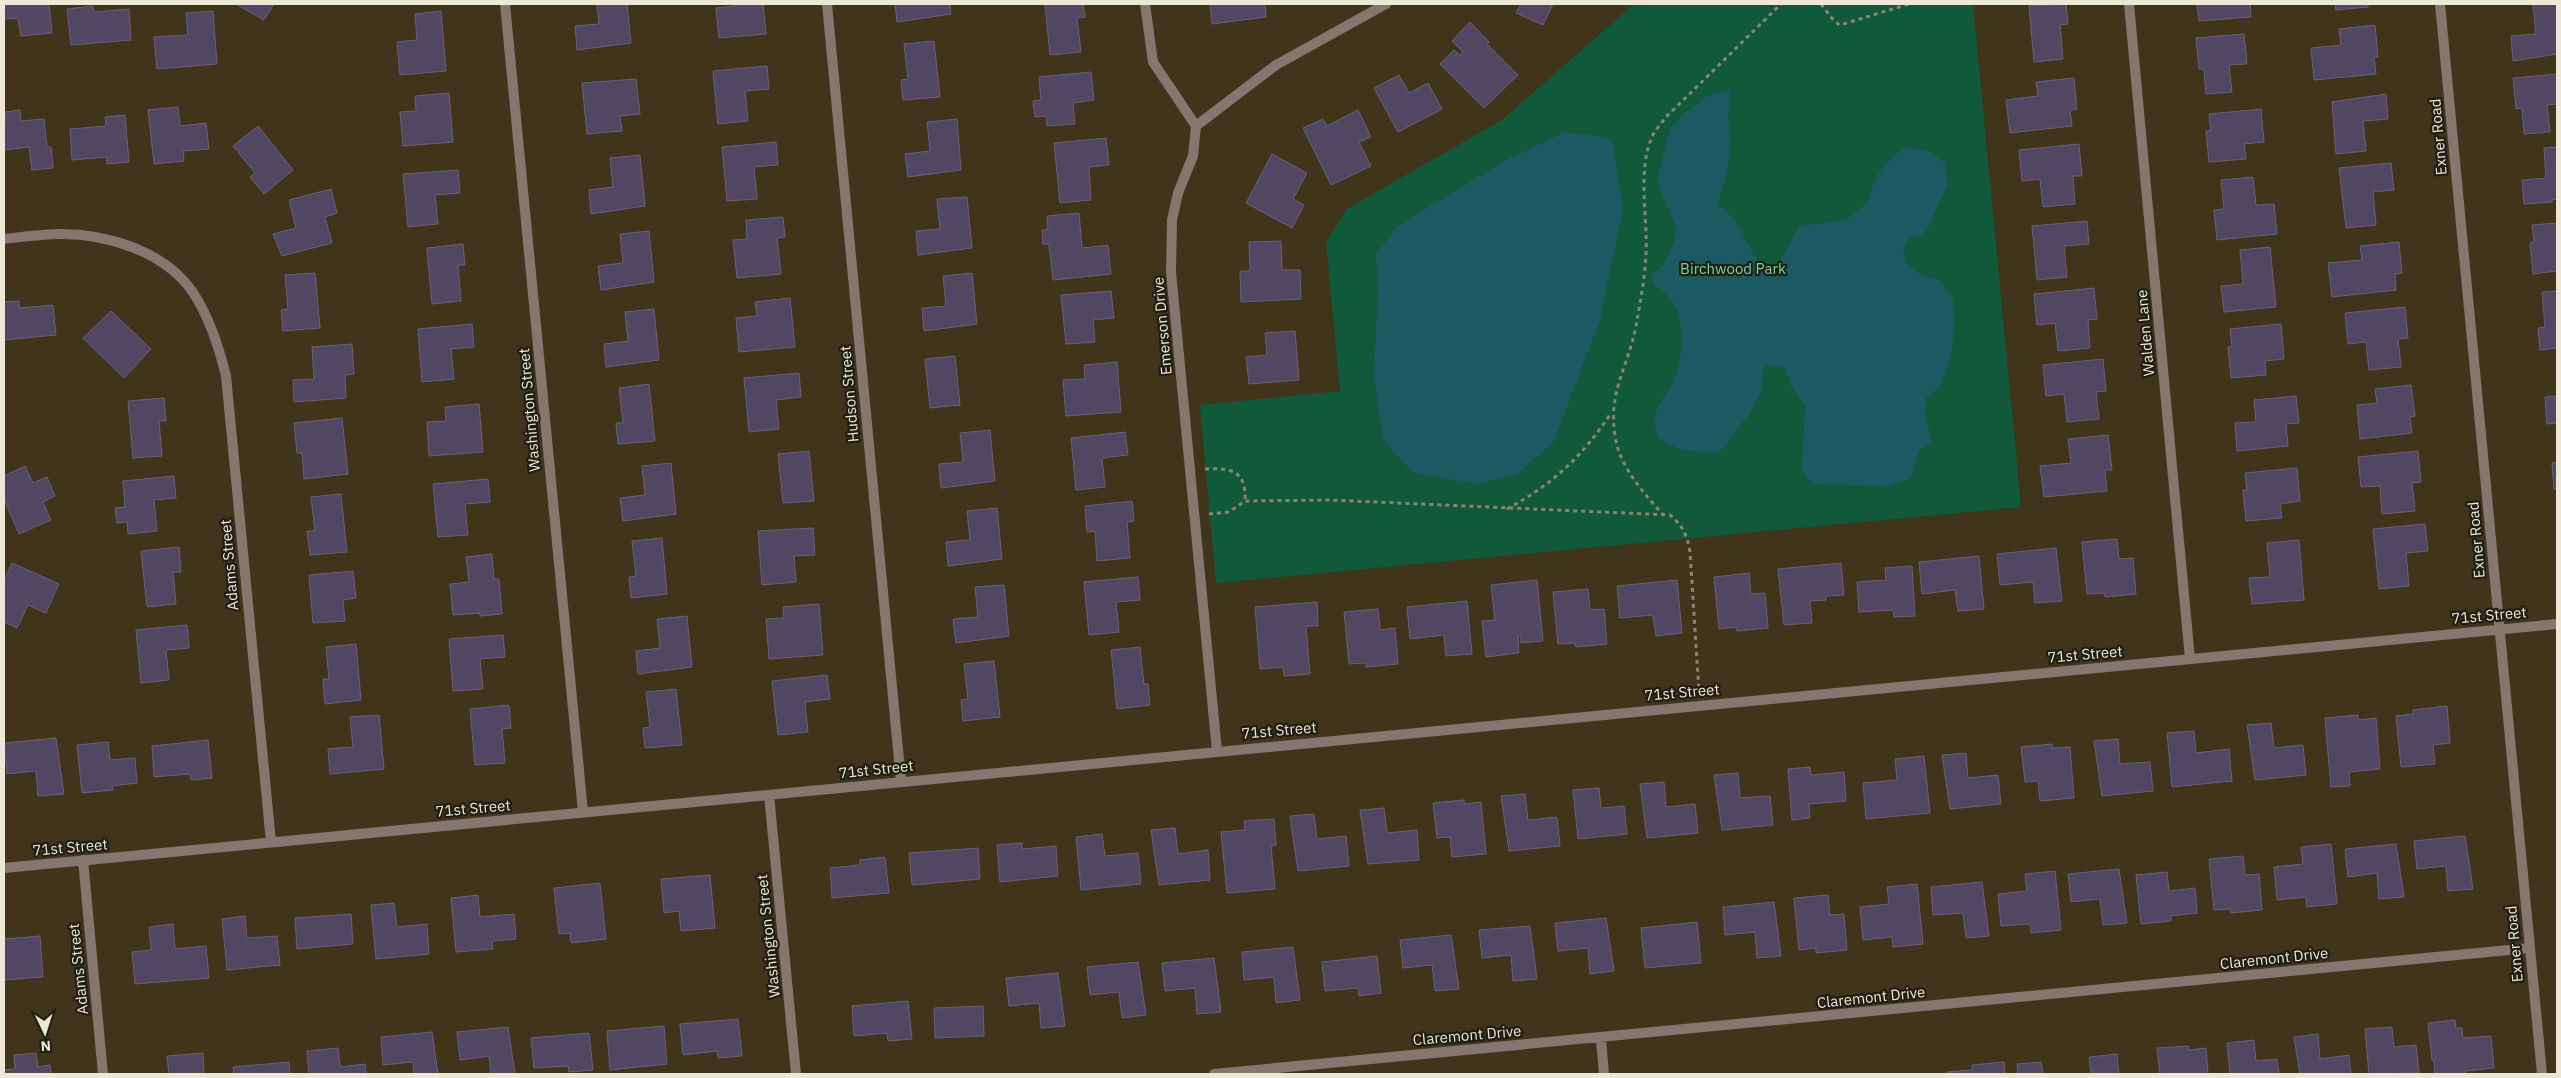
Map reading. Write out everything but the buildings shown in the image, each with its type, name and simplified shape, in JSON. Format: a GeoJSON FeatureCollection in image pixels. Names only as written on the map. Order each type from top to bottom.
{"type":"FeatureCollection","features":[{"type":"Feature","properties":{"kind":"street","name":"Washington Street"},"geometry":{"type":"LineString","coordinates":[[506,4],[583,812]]}},
{"type":"Feature","properties":{"kind":"street","name":"Hudson Street"},"geometry":{"type":"LineString","coordinates":[[827,4],[901,781]]}},
{"type":"Feature","properties":{"kind":"street"},"geometry":{"type":"LineString","coordinates":[[1145,4],[1153,62],[1196,126],[1276,65],[1386,4]]}},
{"type":"Feature","properties":{"kind":"street","name":"Walden Lane"},"geometry":{"type":"LineString","coordinates":[[2129,4],[2190,659]]}},
{"type":"Feature","properties":{"kind":"street","name":"Exner Road"},"geometry":{"type":"LineString","coordinates":[[2440,4],[2542,1074]]}},
{"type":"Feature","properties":{"kind":"street","name":"Emerson Drive"},"geometry":{"type":"LineString","coordinates":[[1196,126],[1193,156],[1178,193],[1171,236],[1171,272],[1217,751]]}},
{"type":"Feature","properties":{"kind":"street","name":"Adams Street"},"geometry":{"type":"LineString","coordinates":[[4,238],[60,234],[107,239],[132,246],[172,270],[192,291],[214,335],[226,376],[271,842]]}},
{"type":"Feature","properties":{"kind":"street","name":"71st Street"},"geometry":{"type":"LineString","coordinates":[[4,868],[2557,624]]}},
{"type":"Feature","properties":{"kind":"street","name":"Washington Street"},"geometry":{"type":"LineString","coordinates":[[769,794],[796,1074]]}},
{"type":"Feature","properties":{"kind":"street","name":"Adams Street"},"geometry":{"type":"LineString","coordinates":[[83,860],[103,1074]]}},
{"type":"Feature","properties":{"kind":"street","name":"Claremont Drive"},"geometry":{"type":"LineString","coordinates":[[1214,1074],[2530,948]]}},
{"type":"Feature","properties":{"kind":"street"},"geometry":{"type":"LineString","coordinates":[[1601,1038],[1604,1074]]}},
{"type":"Feature","properties":{"kind":"path"},"geometry":{"type":"LineString","coordinates":[[1664,516],[1626,468],[1615,439],[1612,413],[1614,393],[1636,328],[1646,254],[1646,158],[1652,137],[1665,118],[1781,4]]}},
{"type":"Feature","properties":{"kind":"path"},"geometry":{"type":"LineString","coordinates":[[1821,4],[1834,21],[1840,25],[1909,4]]}},
{"type":"Feature","properties":{"kind":"path"},"geometry":{"type":"LineString","coordinates":[[1506,509],[1534,494],[1565,471],[1594,439],[1612,413]]}},
{"type":"Feature","properties":{"kind":"path"},"geometry":{"type":"LineString","coordinates":[[1191,469],[1228,468],[1239,475],[1246,486],[1245,501]]}},
{"type":"Feature","properties":{"kind":"path"},"geometry":{"type":"LineString","coordinates":[[1195,514],[1229,512],[1245,501],[1330,500],[1670,515],[1681,524],[1687,536],[1700,705]]}},
{"type":"Feature","properties":{"kind":"green space","name":"Birchwood Park"},"geometry":{"type":"Polygon","coordinates":[[[1634,4],[1973,4],[2021,507],[1216,583],[1200,405],[1340,391],[1326,242],[1347,209],[1503,119],[1634,4]]]}},
{"type":"Feature","properties":{"kind":"water"},"geometry":{"type":"Polygon","coordinates":[[[1731,89],[1728,116],[1731,142],[1725,181],[1718,203],[1738,227],[1761,270],[1776,267],[1800,226],[1846,220],[1868,203],[1876,178],[1890,160],[1903,148],[1926,150],[1945,162],[1948,184],[1924,236],[1909,237],[1903,251],[1907,265],[1923,276],[1938,279],[1953,297],[1955,322],[1951,353],[1942,384],[1926,398],[1925,413],[1932,442],[1919,451],[1911,478],[1888,486],[1812,484],[1802,470],[1805,405],[1791,386],[1785,367],[1764,365],[1762,391],[1749,414],[1719,452],[1685,451],[1660,440],[1654,421],[1655,415],[1659,405],[1671,388],[1677,371],[1680,357],[1681,328],[1679,315],[1673,303],[1665,293],[1654,286],[1651,274],[1659,270],[1666,261],[1674,242],[1676,228],[1657,181],[1670,129],[1684,114],[1707,96],[1731,89]]]}},
{"type":"Feature","properties":{"kind":"water"},"geometry":{"type":"Polygon","coordinates":[[[1565,132],[1604,137],[1612,140],[1623,209],[1600,320],[1553,443],[1518,473],[1479,484],[1413,473],[1383,439],[1374,377],[1378,290],[1376,255],[1396,227],[1504,161],[1565,132]]]}}]}
